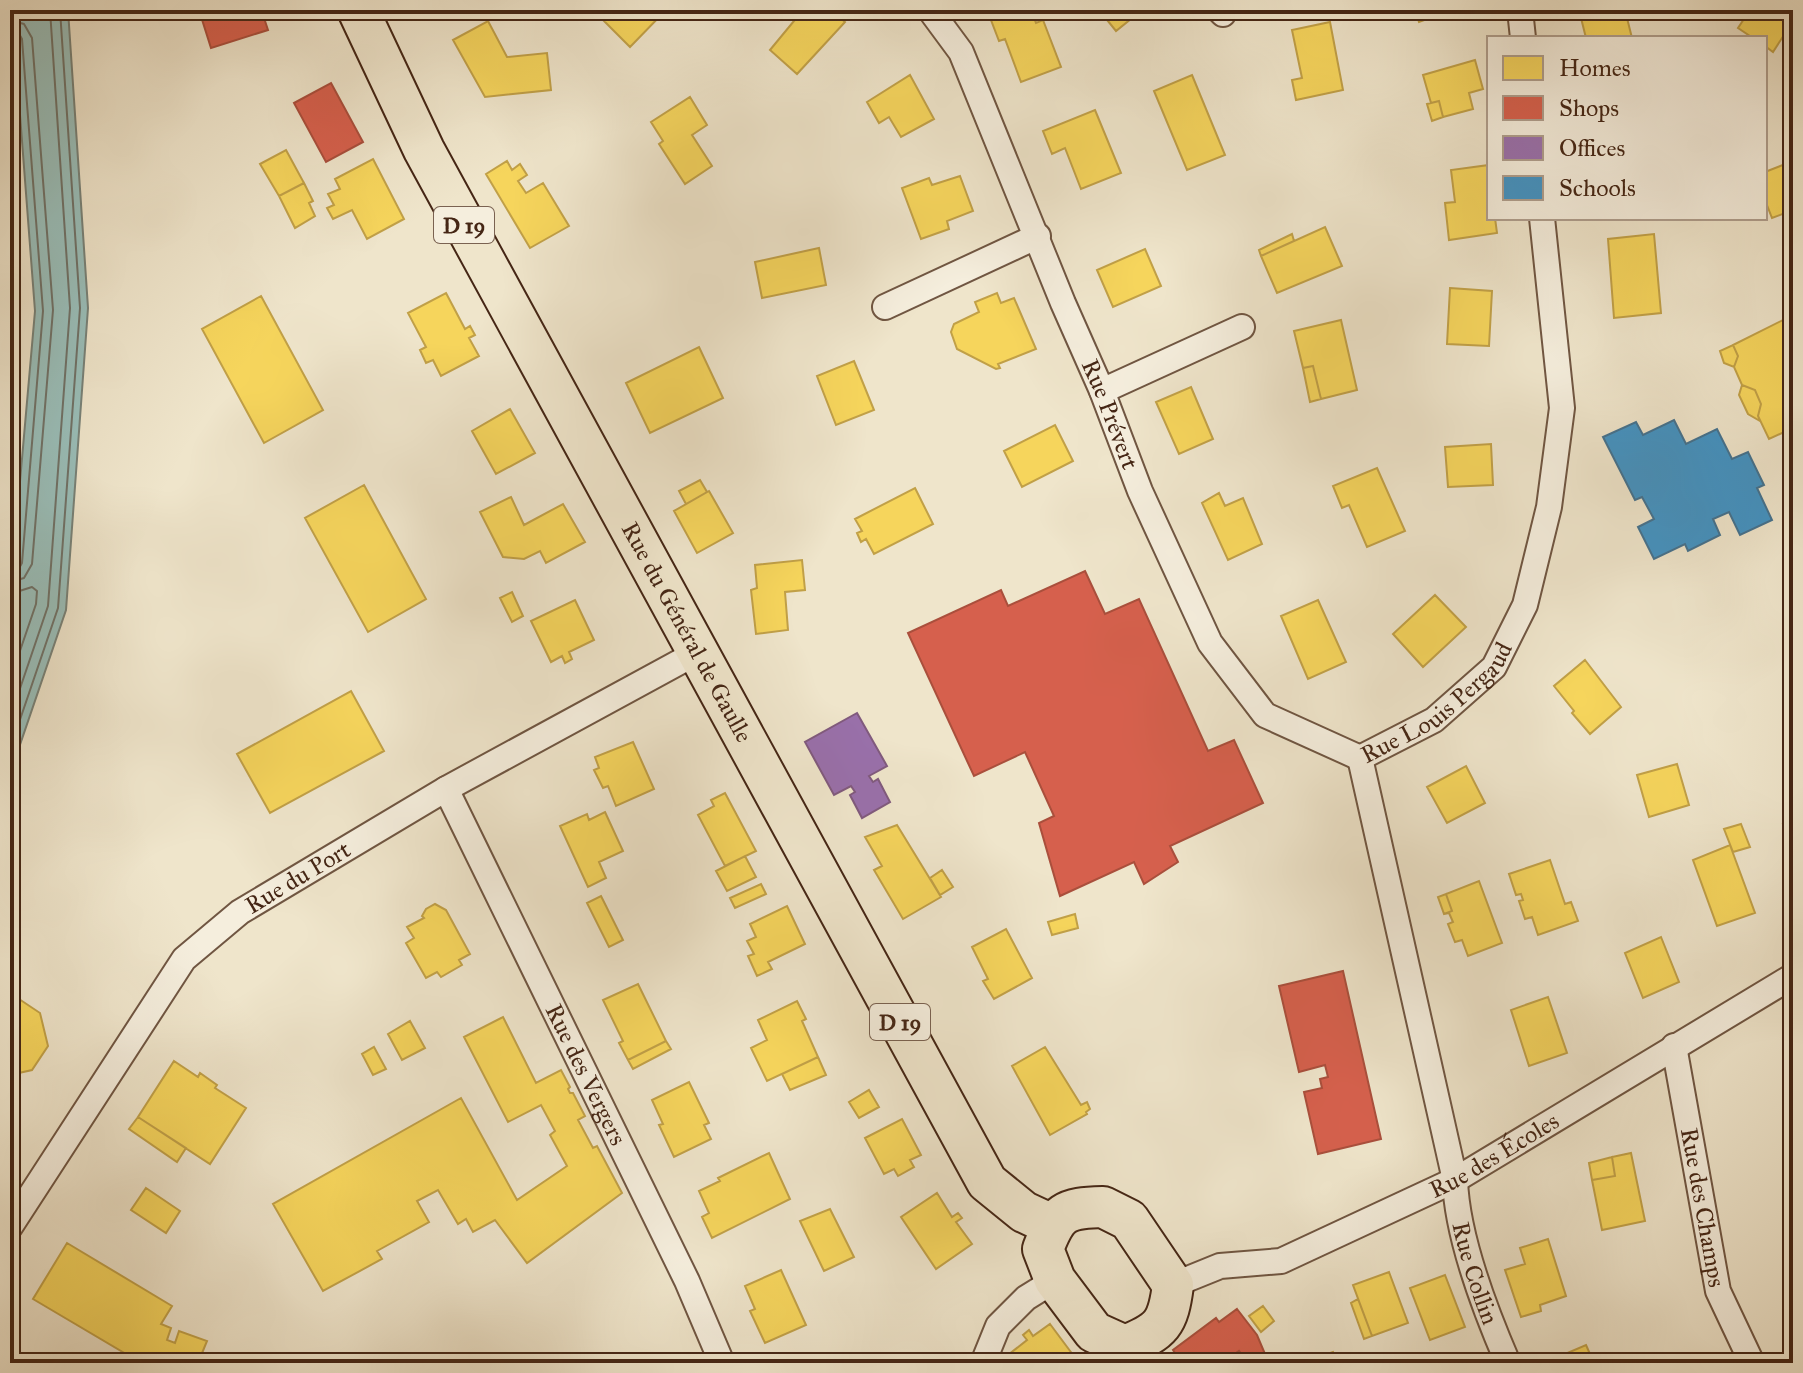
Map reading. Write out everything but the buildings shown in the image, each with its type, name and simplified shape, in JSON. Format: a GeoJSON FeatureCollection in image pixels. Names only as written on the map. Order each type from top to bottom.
{"type":"FeatureCollection","features":[{"type":"Feature","properties":{"kind":"main road","name":"Rue du Général de Gaulle"},"geometry":{"type":"LineString","coordinates":[[358,10],[424,150],[987,1182],[1024,1212],[1052,1225]]}},
{"type":"Feature","properties":{"kind":"main road"},"geometry":{"type":"LineString","coordinates":[[1103,1207],[1129,1220],[1173,1285],[1169,1312],[1153,1335],[1128,1354],[1094,1332],[1055,1280],[1043,1249],[1052,1225],[1072,1208],[1103,1207]]}},
{"type":"Feature","properties":{"kind":"street","name":"Rue Prévert"},"geometry":{"type":"LineString","coordinates":[[930,10],[961,52],[1102,391],[1140,491],[1210,643],[1265,715],[1360,758]]}},
{"type":"Feature","properties":{"kind":"street"},"geometry":{"type":"LineString","coordinates":[[1520,10],[1523,36]]}},
{"type":"Feature","properties":{"kind":"street","name":"Rue Louis Pergaud"},"geometry":{"type":"LineString","coordinates":[[1455,1180],[1360,758],[1434,720],[1494,667],[1525,605],[1549,507],[1562,408],[1542,220]]}},
{"type":"Feature","properties":{"kind":"street"},"geometry":{"type":"LineString","coordinates":[[885,307],[1038,236]]}},
{"type":"Feature","properties":{"kind":"street"},"geometry":{"type":"LineString","coordinates":[[1102,391],[1242,327]]}},
{"type":"Feature","properties":{"kind":"street","name":"Rue du Port"},"geometry":{"type":"LineString","coordinates":[[10,1227],[184,959],[240,912],[446,789],[698,652]]}},
{"type":"Feature","properties":{"kind":"street","name":"Rue des Vergers"},"geometry":{"type":"LineString","coordinates":[[446,789],[681,1267],[722,1363]]}},
{"type":"Feature","properties":{"kind":"street","name":"Rue des Écoles"},"geometry":{"type":"LineString","coordinates":[[1173,1285],[1220,1266],[1281,1261],[1455,1180],[1793,976]]}},
{"type":"Feature","properties":{"kind":"street","name":"Rue des Champs"},"geometry":{"type":"LineString","coordinates":[[1674,1046],[1718,1291],[1752,1363]]}},
{"type":"Feature","properties":{"kind":"street","name":"Rue Collin"},"geometry":{"type":"LineString","coordinates":[[1455,1180],[1456,1207],[1489,1319],[1508,1363]]}},
{"type":"Feature","properties":{"kind":"street"},"geometry":{"type":"LineString","coordinates":[[983,1363],[998,1326],[1026,1298],[1055,1280]]}},
{"type":"Feature","properties":{"kind":"water"},"geometry":{"type":"Polygon","coordinates":[[[12,10],[68,10],[88,308],[66,610],[10,774],[10,595],[35,311],[12,10]]]}}]}
